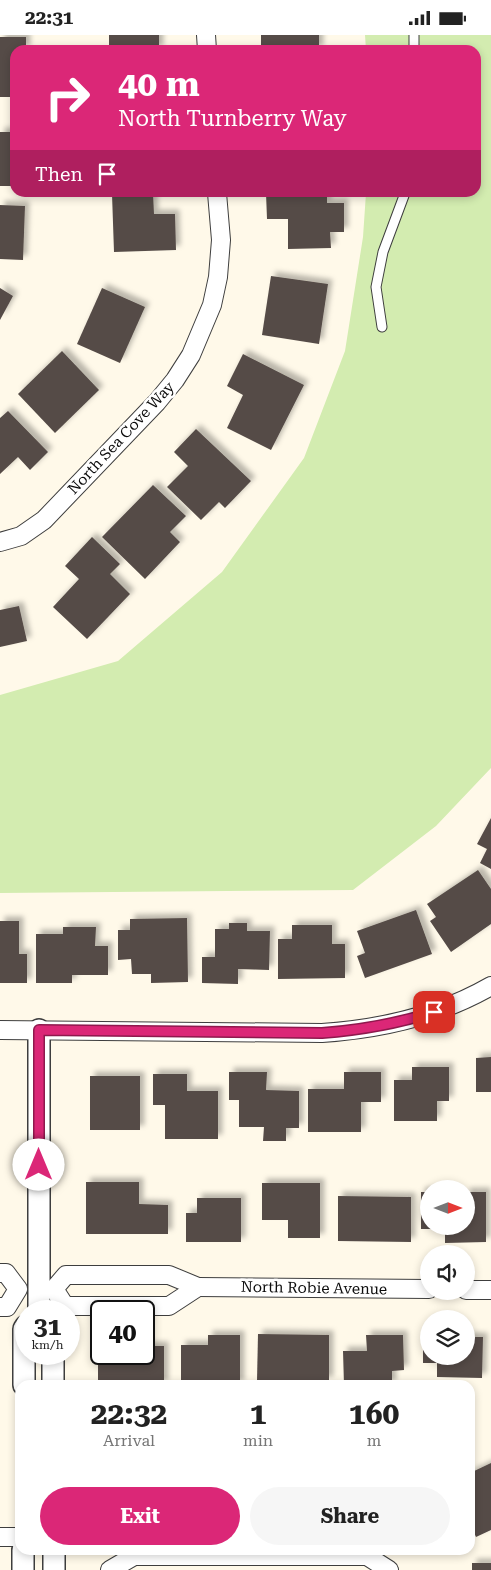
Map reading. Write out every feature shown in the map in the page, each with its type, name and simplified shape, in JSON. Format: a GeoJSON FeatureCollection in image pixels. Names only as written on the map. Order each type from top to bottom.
{"type":"FeatureCollection","features":[{"type":"Feature","properties":{"kind":"street","name":"North Sea Cove Way"},"geometry":{"type":"LineString","coordinates":[[0,542],[22,536],[44,520],[157,402],[175,380],[191,355],[212,305],[218,277],[221,240],[217,197]]}},
{"type":"Feature","properties":{"kind":"street"},"geometry":{"type":"LineString","coordinates":[[0,1030],[322,1033],[359,1030],[407,1021],[448,1007],[491,985]]}},
{"type":"Feature","properties":{"kind":"street"},"geometry":{"type":"LineString","coordinates":[[38,1300],[39,1030]]}},
{"type":"Feature","properties":{"kind":"street"},"geometry":{"type":"LineString","coordinates":[[0,1273],[6,1273],[38,1300]]}},
{"type":"Feature","properties":{"kind":"street","name":"North Robie Avenue"},"geometry":{"type":"LineString","coordinates":[[38,1300],[66,1275],[169,1275],[198,1287],[420,1289]]}},
{"type":"Feature","properties":{"kind":"street"},"geometry":{"type":"LineString","coordinates":[[80,1306],[169,1306],[198,1287]]}},
{"type":"Feature","properties":{"kind":"street"},"geometry":{"type":"LineString","coordinates":[[475,1290],[491,1290]]}},
{"type":"Feature","properties":{"kind":"street","name":"North Robie Avenue"},"geometry":{"type":"LineString","coordinates":[[0,1307],[15,1305]]}},
{"type":"Feature","properties":{"kind":"street"},"geometry":{"type":"LineString","coordinates":[[24,1365],[24,1380]]}},
{"type":"Feature","properties":{"kind":"street"},"geometry":{"type":"LineString","coordinates":[[53,1365],[53,1380]]}},
{"type":"Feature","properties":{"kind":"street"},"geometry":{"type":"LineString","coordinates":[[0,1537],[15,1537]]}},
{"type":"Feature","properties":{"kind":"street"},"geometry":{"type":"LineString","coordinates":[[23,1555],[23,1570]]}},
{"type":"Feature","properties":{"kind":"street"},"geometry":{"type":"LineString","coordinates":[[54,1555],[54,1570]]}},
{"type":"Feature","properties":{"kind":"street"},"geometry":{"type":"LineString","coordinates":[[110,1570],[127,1555]]}},
{"type":"Feature","properties":{"kind":"street"},"geometry":{"type":"LineString","coordinates":[[288,1555],[367,1556],[389,1570]]}},
{"type":"Feature","properties":{"kind":"lane"},"geometry":{"type":"LineString","coordinates":[[382,327],[376,287],[383,251],[403,197]]}},
{"type":"Feature","properties":{"kind":"green space"},"geometry":{"type":"Polygon","coordinates":[[[365,35],[491,35],[491,768],[436,826],[353,890],[0,893],[0,695],[118,661],[222,572],[304,458],[345,351],[363,237],[366,197],[481,197],[481,45],[366,45],[365,35]]]}},
{"type":"Feature","properties":{"kind":"building"},"geometry":{"type":"Polygon","coordinates":[[[109,35],[159,35],[159,45],[109,45],[109,35]]]}},
{"type":"Feature","properties":{"kind":"building"},"geometry":{"type":"Polygon","coordinates":[[[261,35],[319,35],[319,45],[261,45],[261,35]]]}},
{"type":"Feature","properties":{"kind":"building"},"geometry":{"type":"Polygon","coordinates":[[[0,37],[26,37],[26,45],[10,45],[10,97],[0,97],[0,37]]]}},
{"type":"Feature","properties":{"kind":"building"},"geometry":{"type":"Polygon","coordinates":[[[0,132],[10,132],[10,186],[0,186],[0,132]]]}},
{"type":"Feature","properties":{"kind":"building"},"geometry":{"type":"Polygon","coordinates":[[[112,197],[153,197],[154,214],[175,214],[176,250],[114,252],[112,197]]]}},
{"type":"Feature","properties":{"kind":"building"},"geometry":{"type":"Polygon","coordinates":[[[266,197],[327,197],[327,203],[344,203],[344,232],[330,232],[331,248],[288,249],[288,219],[267,219],[266,197]]]}},
{"type":"Feature","properties":{"kind":"building"},"geometry":{"type":"Polygon","coordinates":[[[0,205],[25,206],[23,260],[0,259],[0,205]]]}},
{"type":"Feature","properties":{"kind":"building"},"geometry":{"type":"Polygon","coordinates":[[[271,276],[328,284],[319,344],[262,335],[271,276]]]}},
{"type":"Feature","properties":{"kind":"building"},"geometry":{"type":"Polygon","coordinates":[[[0,288],[13,296],[0,320],[0,288]]]}},
{"type":"Feature","properties":{"kind":"building"},"geometry":{"type":"Polygon","coordinates":[[[102,288],[145,307],[120,363],[77,344],[102,288]]]}},
{"type":"Feature","properties":{"kind":"building"},"geometry":{"type":"Polygon","coordinates":[[[62,351],[99,390],[55,433],[18,394],[62,351]]]}},
{"type":"Feature","properties":{"kind":"building"},"geometry":{"type":"Polygon","coordinates":[[[243,354],[304,385],[271,450],[227,428],[243,395],[227,386],[243,354]]]}},
{"type":"Feature","properties":{"kind":"building"},"geometry":{"type":"Polygon","coordinates":[[[8,411],[48,452],[30,470],[18,457],[0,474],[0,418],[8,411]]]}},
{"type":"Feature","properties":{"kind":"building"},"geometry":{"type":"Polygon","coordinates":[[[196,429],[251,481],[225,508],[219,502],[201,520],[167,487],[188,466],[174,452],[196,429]]]}},
{"type":"Feature","properties":{"kind":"building"},"geometry":{"type":"Polygon","coordinates":[[[153,485],[186,516],[170,532],[180,542],[145,579],[102,537],[153,485]]]}},
{"type":"Feature","properties":{"kind":"building"},"geometry":{"type":"Polygon","coordinates":[[[92,537],[120,564],[110,574],[130,594],[87,639],[53,607],[79,579],[65,566],[92,537]]]}},
{"type":"Feature","properties":{"kind":"building"},"geometry":{"type":"Polygon","coordinates":[[[19,606],[27,641],[0,647],[0,610],[19,606]]]}},
{"type":"Feature","properties":{"kind":"building"},"geometry":{"type":"Polygon","coordinates":[[[491,818],[491,869],[480,863],[487,849],[477,844],[491,818]]]}},
{"type":"Feature","properties":{"kind":"building"},"geometry":{"type":"Polygon","coordinates":[[[478,870],[491,889],[491,924],[451,952],[430,921],[436,917],[427,904],[478,870]]]}},
{"type":"Feature","properties":{"kind":"building"},"geometry":{"type":"Polygon","coordinates":[[[416,910],[432,954],[365,978],[357,956],[365,953],[357,931],[416,910]]]}},
{"type":"Feature","properties":{"kind":"building"},"geometry":{"type":"Polygon","coordinates":[[[187,918],[188,982],[151,983],[151,974],[132,974],[131,959],[118,960],[118,930],[130,930],[130,919],[187,918]]]}},
{"type":"Feature","properties":{"kind":"building"},"geometry":{"type":"Polygon","coordinates":[[[0,921],[19,921],[19,954],[27,954],[27,983],[0,983],[0,921]]]}},
{"type":"Feature","properties":{"kind":"building"},"geometry":{"type":"Polygon","coordinates":[[[229,923],[247,923],[247,931],[270,931],[269,970],[238,969],[238,984],[202,983],[202,957],[215,957],[215,929],[229,929],[229,923]]]}},
{"type":"Feature","properties":{"kind":"building"},"geometry":{"type":"Polygon","coordinates":[[[292,925],[332,925],[332,944],[345,944],[345,978],[278,979],[278,939],[292,939],[292,925]]]}},
{"type":"Feature","properties":{"kind":"building"},"geometry":{"type":"Polygon","coordinates":[[[63,927],[96,927],[95,946],[108,946],[108,975],[72,975],[72,983],[36,983],[36,934],[63,934],[63,927]]]}},
{"type":"Feature","properties":{"kind":"building"},"geometry":{"type":"Polygon","coordinates":[[[491,1057],[491,1092],[476,1092],[476,1058],[491,1057]]]}},
{"type":"Feature","properties":{"kind":"building"},"geometry":{"type":"Polygon","coordinates":[[[412,1067],[449,1067],[449,1101],[437,1101],[437,1121],[394,1121],[394,1080],[412,1080],[412,1067]]]}},
{"type":"Feature","properties":{"kind":"building"},"geometry":{"type":"Polygon","coordinates":[[[229,1072],[267,1072],[266,1090],[299,1091],[299,1128],[286,1128],[286,1141],[263,1141],[264,1127],[239,1127],[239,1100],[229,1100],[229,1072]]]}},
{"type":"Feature","properties":{"kind":"building"},"geometry":{"type":"Polygon","coordinates":[[[344,1072],[381,1072],[381,1102],[361,1102],[361,1132],[308,1132],[308,1089],[344,1089],[344,1072]]]}},
{"type":"Feature","properties":{"kind":"building"},"geometry":{"type":"Polygon","coordinates":[[[153,1074],[187,1074],[187,1091],[218,1091],[218,1139],[165,1139],[165,1105],[153,1105],[153,1074]]]}},
{"type":"Feature","properties":{"kind":"building"},"geometry":{"type":"Polygon","coordinates":[[[90,1076],[140,1076],[140,1130],[90,1130],[90,1076]]]}},
{"type":"Feature","properties":{"kind":"building"},"geometry":{"type":"Polygon","coordinates":[[[86,1182],[139,1182],[139,1204],[168,1205],[168,1234],[86,1234],[86,1182]]]}},
{"type":"Feature","properties":{"kind":"building"},"geometry":{"type":"Polygon","coordinates":[[[262,1183],[320,1183],[320,1238],[288,1238],[288,1220],[262,1220],[262,1183]]]}},
{"type":"Feature","properties":{"kind":"building"},"geometry":{"type":"Polygon","coordinates":[[[475,1192],[486,1192],[486,1242],[445,1243],[445,1235],[475,1235],[475,1192]]]}},
{"type":"Feature","properties":{"kind":"building"},"geometry":{"type":"Polygon","coordinates":[[[338,1196],[411,1197],[411,1242],[338,1241],[338,1196]]]}},
{"type":"Feature","properties":{"kind":"building"},"geometry":{"type":"Polygon","coordinates":[[[197,1198],[241,1198],[241,1242],[186,1242],[186,1213],[197,1213],[197,1198]]]}},
{"type":"Feature","properties":{"kind":"building"},"geometry":{"type":"Polygon","coordinates":[[[258,1334],[329,1335],[329,1380],[257,1380],[258,1334]]]}},
{"type":"Feature","properties":{"kind":"building"},"geometry":{"type":"Polygon","coordinates":[[[208,1335],[240,1335],[240,1380],[181,1380],[181,1345],[208,1345],[208,1335]]]}},
{"type":"Feature","properties":{"kind":"building"},"geometry":{"type":"Polygon","coordinates":[[[366,1335],[403,1335],[404,1370],[392,1371],[392,1380],[344,1380],[343,1351],[367,1351],[366,1335]]]}},
{"type":"Feature","properties":{"kind":"building"},"geometry":{"type":"Polygon","coordinates":[[[475,1337],[483,1337],[482,1378],[437,1377],[437,1365],[475,1365],[475,1337]]]}},
{"type":"Feature","properties":{"kind":"building"},"geometry":{"type":"Polygon","coordinates":[[[155,1346],[164,1346],[164,1380],[98,1380],[98,1365],[155,1365],[155,1346]]]}},
{"type":"Feature","properties":{"kind":"building"},"geometry":{"type":"Polygon","coordinates":[[[491,1463],[491,1530],[476,1537],[475,1535],[475,1471],[491,1463]]]}},
{"type":"Feature","properties":{"kind":"building"},"geometry":{"type":"Polygon","coordinates":[[[472,1563],[491,1563],[491,1570],[472,1570],[472,1563]]]}},
{"type":"Feature","properties":{"kind":"route"},"geometry":{"type":"LineString","coordinates":[[39,1165],[39,1030],[322,1033],[359,1030],[407,1021],[434,1012]]}}]}
